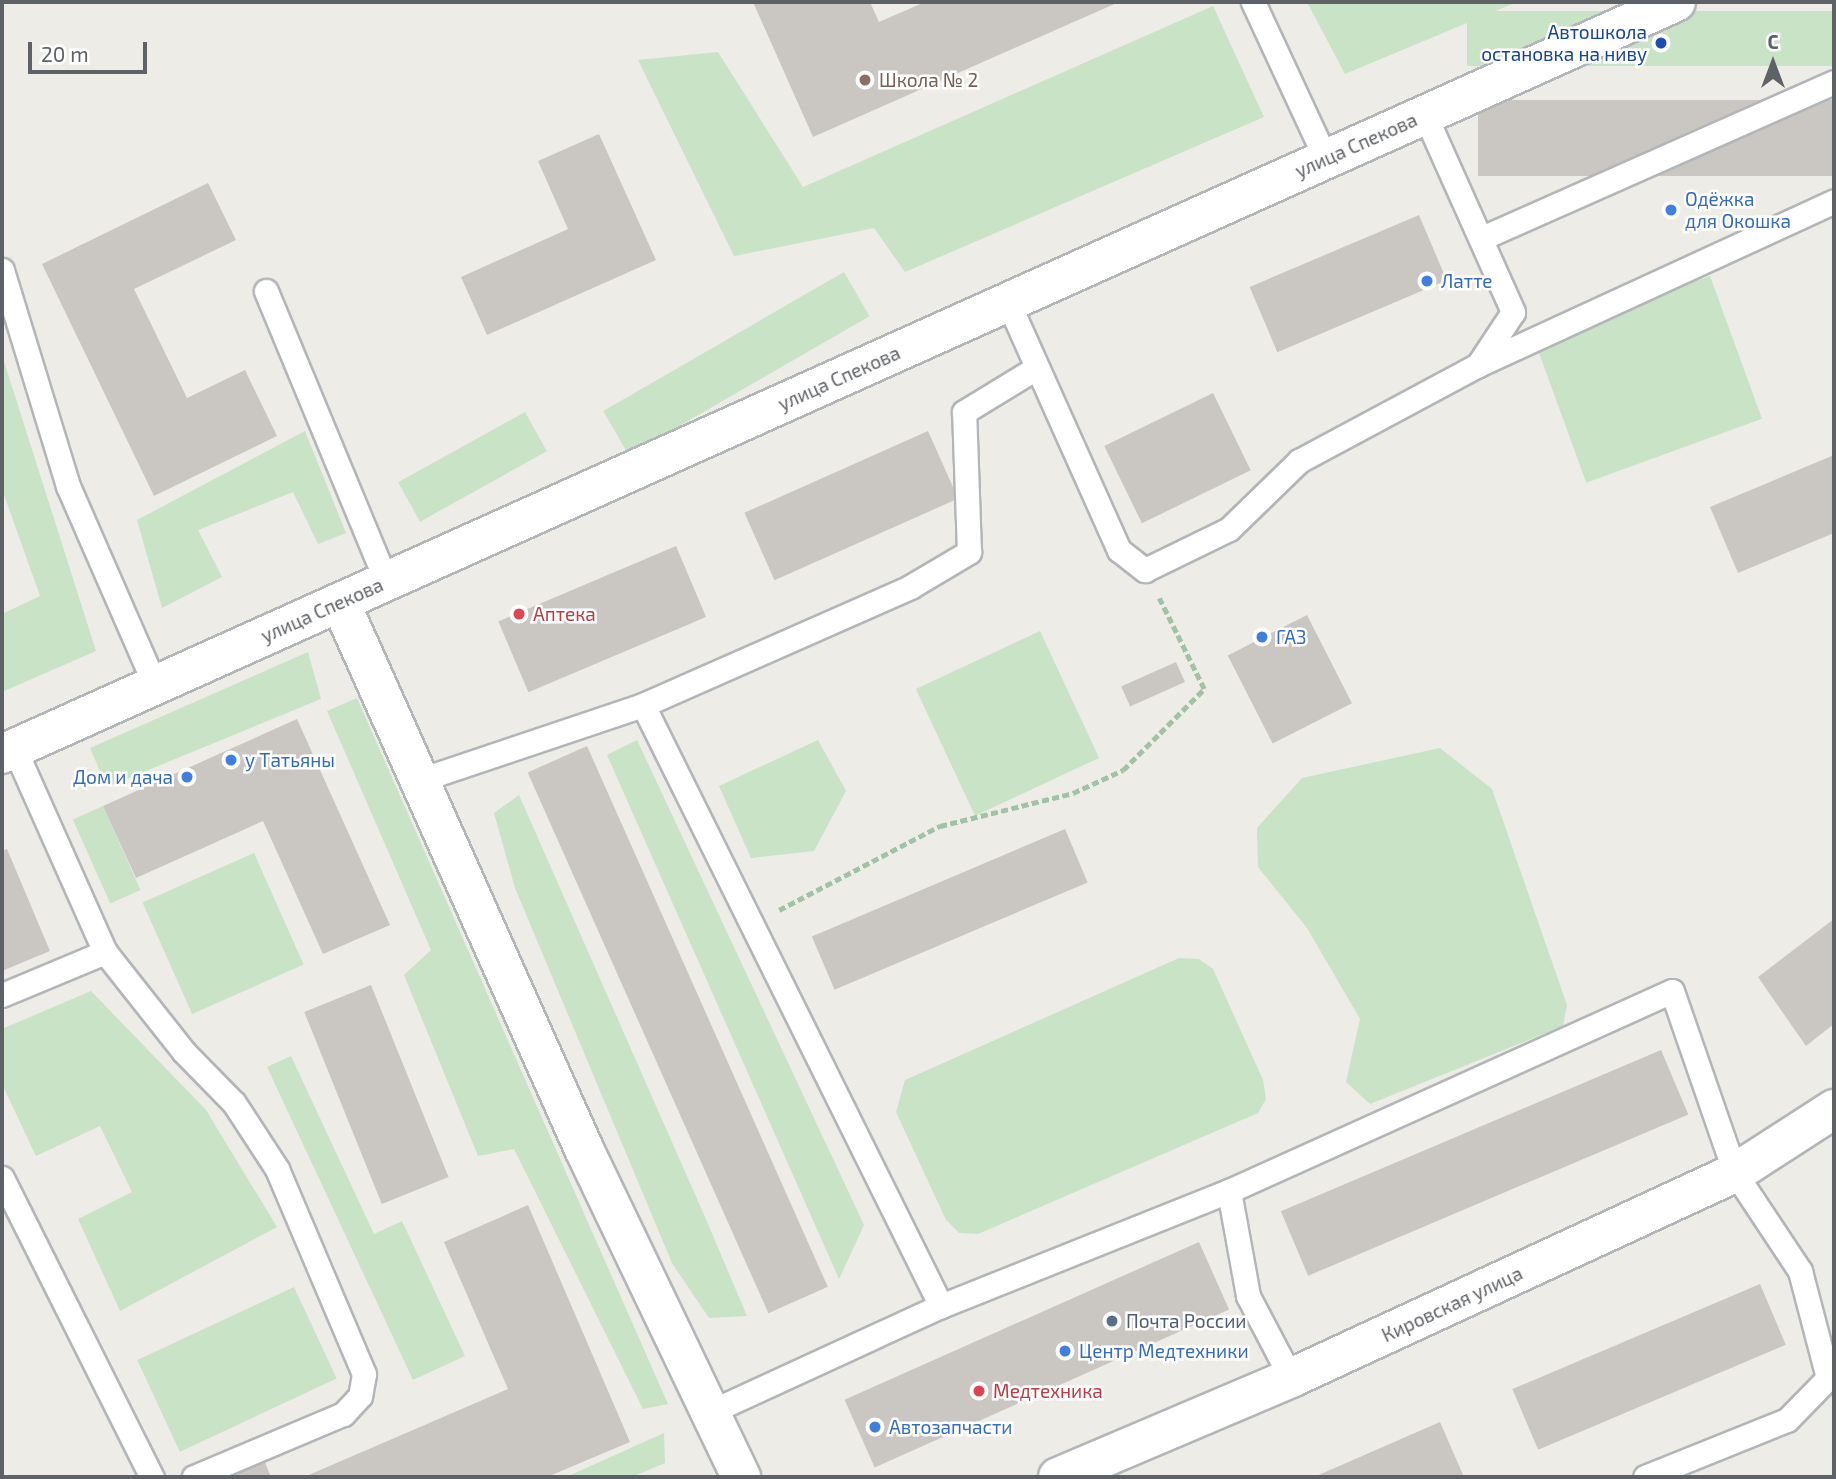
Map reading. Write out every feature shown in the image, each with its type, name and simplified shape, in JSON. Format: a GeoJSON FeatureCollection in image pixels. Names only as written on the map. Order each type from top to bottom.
{"type":"FeatureCollection","features":[{"type":"Feature","properties":{"kind":"main road","name":"улица Спекова"},"geometry":{"type":"LineString","coordinates":[[8,751],[1676,2]]}},
{"type":"Feature","properties":{"kind":"main road"},"geometry":{"type":"LineString","coordinates":[[340,602],[423,779],[708,1413],[741,1477]]}},
{"type":"Feature","properties":{"kind":"main road","name":"Кировская улица"},"geometry":{"type":"LineString","coordinates":[[1058,1477],[1291,1378],[1735,1173],[1834,1109]]}},
{"type":"Feature","properties":{"kind":"lane"},"geometry":{"type":"LineString","coordinates":[[1253,2],[1326,159]]}},
{"type":"Feature","properties":{"kind":"lane"},"geometry":{"type":"LineString","coordinates":[[1482,238],[1834,82]]}},
{"type":"Feature","properties":{"kind":"lane"},"geometry":{"type":"LineString","coordinates":[[1425,115],[1513,312],[1478,365]]}},
{"type":"Feature","properties":{"kind":"lane"},"geometry":{"type":"LineString","coordinates":[[1008,302],[1119,550],[1145,570],[1229,528],[1299,461],[1478,365],[1834,201]]}},
{"type":"Feature","properties":{"kind":"lane"},"geometry":{"type":"LineString","coordinates":[[2,270],[68,486],[155,685]]}},
{"type":"Feature","properties":{"kind":"lane"},"geometry":{"type":"LineString","coordinates":[[266,291],[386,581]]}},
{"type":"Feature","properties":{"kind":"lane"},"geometry":{"type":"LineString","coordinates":[[423,779],[643,705],[911,587],[969,552],[964,412],[1036,368]]}},
{"type":"Feature","properties":{"kind":"lane"},"geometry":{"type":"LineString","coordinates":[[643,705],[770,966],[941,1306]]}},
{"type":"Feature","properties":{"kind":"lane"},"geometry":{"type":"LineString","coordinates":[[8,751],[105,952],[184,1052],[234,1103],[277,1169],[364,1374],[359,1396],[343,1414],[194,1477]]}},
{"type":"Feature","properties":{"kind":"lane"},"geometry":{"type":"LineString","coordinates":[[2,995],[105,952]]}},
{"type":"Feature","properties":{"kind":"lane"},"geometry":{"type":"LineString","coordinates":[[708,1413],[941,1306],[1229,1191],[1672,991],[1735,1173],[1800,1271],[1831,1375],[1787,1420],[1645,1477]]}},
{"type":"Feature","properties":{"kind":"lane"},"geometry":{"type":"LineString","coordinates":[[2,1178],[152,1477]]}},
{"type":"Feature","properties":{"kind":"lane"},"geometry":{"type":"LineString","coordinates":[[1229,1191],[1248,1296],[1291,1378]]}},
{"type":"Feature","properties":{"kind":"path"},"geometry":{"type":"LineString","coordinates":[[770,966],[778,911],[940,826],[1073,793],[1123,770],[1204,689],[1145,570]]}},
{"type":"Feature","properties":{"kind":"green space"},"geometry":{"type":"Polygon","coordinates":[[[1307,2],[1517,2],[1345,74],[1307,2]]]}},
{"type":"Feature","properties":{"kind":"green space"},"geometry":{"type":"Polygon","coordinates":[[[1213,6],[1264,117],[905,272],[874,228],[734,256],[638,60],[718,52],[803,187],[1213,6]]]}},
{"type":"Feature","properties":{"kind":"green space"},"geometry":{"type":"Polygon","coordinates":[[[1467,11],[1834,11],[1834,66],[1467,66],[1467,11]]]}},
{"type":"Feature","properties":{"kind":"green space"},"geometry":{"type":"Polygon","coordinates":[[[844,272],[870,316],[629,455],[603,411],[844,272]]]}},
{"type":"Feature","properties":{"kind":"green space"},"geometry":{"type":"Polygon","coordinates":[[[1710,276],[1762,419],[1586,483],[1534,340],[1710,276]]]}},
{"type":"Feature","properties":{"kind":"green space"},"geometry":{"type":"Polygon","coordinates":[[[2,355],[96,651],[2,692],[2,614],[40,596],[2,489],[2,355]]]}},
{"type":"Feature","properties":{"kind":"green space"},"geometry":{"type":"Polygon","coordinates":[[[525,412],[547,451],[420,522],[398,482],[525,412]]]}},
{"type":"Feature","properties":{"kind":"green space"},"geometry":{"type":"Polygon","coordinates":[[[305,431],[346,533],[318,544],[293,492],[198,530],[222,577],[162,608],[137,520],[305,431]]]}},
{"type":"Feature","properties":{"kind":"green space"},"geometry":{"type":"Polygon","coordinates":[[[1040,631],[1099,758],[975,816],[916,689],[1040,631]]]}},
{"type":"Feature","properties":{"kind":"green space"},"geometry":{"type":"Polygon","coordinates":[[[308,652],[321,699],[107,787],[90,748],[308,652]]]}},
{"type":"Feature","properties":{"kind":"green space"},"geometry":{"type":"Polygon","coordinates":[[[357,698],[668,1404],[643,1409],[514,1149],[478,1156],[404,975],[431,950],[327,711],[357,698]]]}},
{"type":"Feature","properties":{"kind":"green space"},"geometry":{"type":"Polygon","coordinates":[[[637,740],[864,1225],[839,1279],[607,755],[637,740]]]}},
{"type":"Feature","properties":{"kind":"green space"},"geometry":{"type":"Polygon","coordinates":[[[818,740],[846,791],[814,851],[751,858],[719,786],[818,740]]]}},
{"type":"Feature","properties":{"kind":"green space"},"geometry":{"type":"Polygon","coordinates":[[[1440,748],[1492,789],[1567,1005],[1563,1026],[1370,1104],[1346,1082],[1360,1019],[1307,928],[1258,867],[1257,828],[1302,778],[1440,748]]]}},
{"type":"Feature","properties":{"kind":"green space"},"geometry":{"type":"Polygon","coordinates":[[[519,795],[747,1316],[709,1318],[672,1263],[515,888],[494,813],[519,795]]]}},
{"type":"Feature","properties":{"kind":"green space"},"geometry":{"type":"Polygon","coordinates":[[[103,806],[140,890],[110,903],[73,819],[103,806]]]}},
{"type":"Feature","properties":{"kind":"green space"},"geometry":{"type":"Polygon","coordinates":[[[254,853],[304,964],[192,1014],[143,903],[254,853]]]}},
{"type":"Feature","properties":{"kind":"green space"},"geometry":{"type":"Polygon","coordinates":[[[1179,958],[1199,959],[1213,969],[1263,1080],[1266,1099],[1258,1113],[978,1234],[959,1233],[946,1220],[896,1112],[905,1080],[1179,958]]]}},
{"type":"Feature","properties":{"kind":"green space"},"geometry":{"type":"Polygon","coordinates":[[[91,991],[206,1110],[277,1227],[120,1311],[78,1219],[132,1192],[100,1126],[36,1156],[2,1084],[2,1029],[91,991]]]}},
{"type":"Feature","properties":{"kind":"green space"},"geometry":{"type":"Polygon","coordinates":[[[291,1056],[374,1234],[402,1221],[465,1356],[413,1380],[267,1067],[291,1056]]]}},
{"type":"Feature","properties":{"kind":"green space"},"geometry":{"type":"Polygon","coordinates":[[[294,1287],[337,1379],[180,1452],[137,1360],[294,1287]]]}},
{"type":"Feature","properties":{"kind":"green space"},"geometry":{"type":"Polygon","coordinates":[[[664,1433],[665,1463],[632,1477],[566,1477],[664,1433]]]}},
{"type":"Feature","properties":{"kind":"building","name":"Школа № 2"},"geometry":{"type":"Polygon","coordinates":[[[753,2],[870,2],[879,22],[925,2],[1119,2],[813,137],[753,2]]]}},
{"type":"Feature","properties":{"kind":"building"},"geometry":{"type":"Polygon","coordinates":[[[1478,100],[1834,100],[1834,176],[1478,176],[1478,100]]]}},
{"type":"Feature","properties":{"kind":"building"},"geometry":{"type":"Polygon","coordinates":[[[599,134],[656,260],[487,335],[461,277],[568,229],[538,161],[599,134]]]}},
{"type":"Feature","properties":{"kind":"building"},"geometry":{"type":"Polygon","coordinates":[[[208,183],[236,240],[134,289],[187,398],[245,370],[277,436],[154,496],[42,264],[208,183]]]}},
{"type":"Feature","properties":{"kind":"building"},"geometry":{"type":"Polygon","coordinates":[[[1419,215],[1447,280],[1277,352],[1250,287],[1419,215]]]}},
{"type":"Feature","properties":{"kind":"building"},"geometry":{"type":"Polygon","coordinates":[[[1213,393],[1251,470],[1142,523],[1104,446],[1213,393]]]}},
{"type":"Feature","properties":{"kind":"building"},"geometry":{"type":"Polygon","coordinates":[[[928,431],[958,499],[774,580],[744,513],[928,431]]]}},
{"type":"Feature","properties":{"kind":"building"},"geometry":{"type":"Polygon","coordinates":[[[1834,455],[1834,533],[1738,573],[1710,507],[1834,455]]]}},
{"type":"Feature","properties":{"kind":"building"},"geometry":{"type":"Polygon","coordinates":[[[676,546],[706,617],[528,692],[498,621],[676,546]]]}},
{"type":"Feature","properties":{"kind":"building"},"geometry":{"type":"Polygon","coordinates":[[[1307,615],[1352,703],[1273,744],[1228,655],[1307,615]]]}},
{"type":"Feature","properties":{"kind":"building"},"geometry":{"type":"Polygon","coordinates":[[[1176,662],[1185,682],[1130,707],[1121,686],[1176,662]]]}},
{"type":"Feature","properties":{"kind":"building"},"geometry":{"type":"Polygon","coordinates":[[[297,719],[390,925],[323,954],[263,821],[136,878],[103,806],[297,719]]]}},
{"type":"Feature","properties":{"kind":"building"},"geometry":{"type":"Polygon","coordinates":[[[587,746],[828,1287],[768,1313],[528,772],[587,746]]]}},
{"type":"Feature","properties":{"kind":"building"},"geometry":{"type":"Polygon","coordinates":[[[1065,829],[1088,882],[835,990],[812,936],[1065,829]]]}},
{"type":"Feature","properties":{"kind":"building"},"geometry":{"type":"Polygon","coordinates":[[[7,849],[50,951],[2,971],[2,851],[7,849]]]}},
{"type":"Feature","properties":{"kind":"building"},"geometry":{"type":"Polygon","coordinates":[[[1834,919],[1834,1024],[1806,1046],[1758,977],[1834,919]]]}},
{"type":"Feature","properties":{"kind":"building"},"geometry":{"type":"Polygon","coordinates":[[[371,985],[449,1177],[382,1204],[304,1012],[371,985]]]}},
{"type":"Feature","properties":{"kind":"building"},"geometry":{"type":"Polygon","coordinates":[[[1661,1050],[1688,1114],[1308,1276],[1281,1211],[1661,1050]]]}},
{"type":"Feature","properties":{"kind":"building"},"geometry":{"type":"Polygon","coordinates":[[[528,1205],[630,1442],[547,1477],[304,1477],[508,1389],[444,1242],[528,1205]]]}},
{"type":"Feature","properties":{"kind":"building"},"geometry":{"type":"Polygon","coordinates":[[[1199,1242],[1229,1310],[875,1467],[845,1400],[1199,1242]]]}},
{"type":"Feature","properties":{"kind":"building"},"geometry":{"type":"Polygon","coordinates":[[[1760,1284],[1786,1345],[1538,1450],[1512,1389],[1760,1284]]]}},
{"type":"Feature","properties":{"kind":"building"},"geometry":{"type":"Polygon","coordinates":[[[1440,1422],[1464,1477],[1314,1477],[1440,1422]]]}},
{"type":"Feature","properties":{"kind":"building"},"geometry":{"type":"Polygon","coordinates":[[[264,1460],[271,1477],[223,1477],[264,1460]]]}},
{"type":"Feature","properties":{"kind":"place","name":"Автошкола остановка на ниву"},"geometry":{"type":"Point","coordinates":[1661,43]}},
{"type":"Feature","properties":{"kind":"place","name":"Школа № 2"},"geometry":{"type":"Point","coordinates":[865,80]}},
{"type":"Feature","properties":{"kind":"place","name":"Одёжка для Окошка"},"geometry":{"type":"Point","coordinates":[1671,210]}},
{"type":"Feature","properties":{"kind":"place","name":"Латте"},"geometry":{"type":"Point","coordinates":[1427,281]}},
{"type":"Feature","properties":{"kind":"place","name":"Аптека"},"geometry":{"type":"Point","coordinates":[519,614]}},
{"type":"Feature","properties":{"kind":"place","name":"ГАЗ"},"geometry":{"type":"Point","coordinates":[1262,637]}},
{"type":"Feature","properties":{"kind":"place","name":"у Татьяны"},"geometry":{"type":"Point","coordinates":[231,760]}},
{"type":"Feature","properties":{"kind":"place","name":"Дом и дача"},"geometry":{"type":"Point","coordinates":[187,777]}},
{"type":"Feature","properties":{"kind":"place","name":"Почта России"},"geometry":{"type":"Point","coordinates":[1112,1321]}},
{"type":"Feature","properties":{"kind":"place","name":"Центр Медтехники"},"geometry":{"type":"Point","coordinates":[1065,1351]}},
{"type":"Feature","properties":{"kind":"place","name":"Медтехника"},"geometry":{"type":"Point","coordinates":[979,1391]}},
{"type":"Feature","properties":{"kind":"place","name":"Автозапчасти"},"geometry":{"type":"Point","coordinates":[875,1427]}}]}
